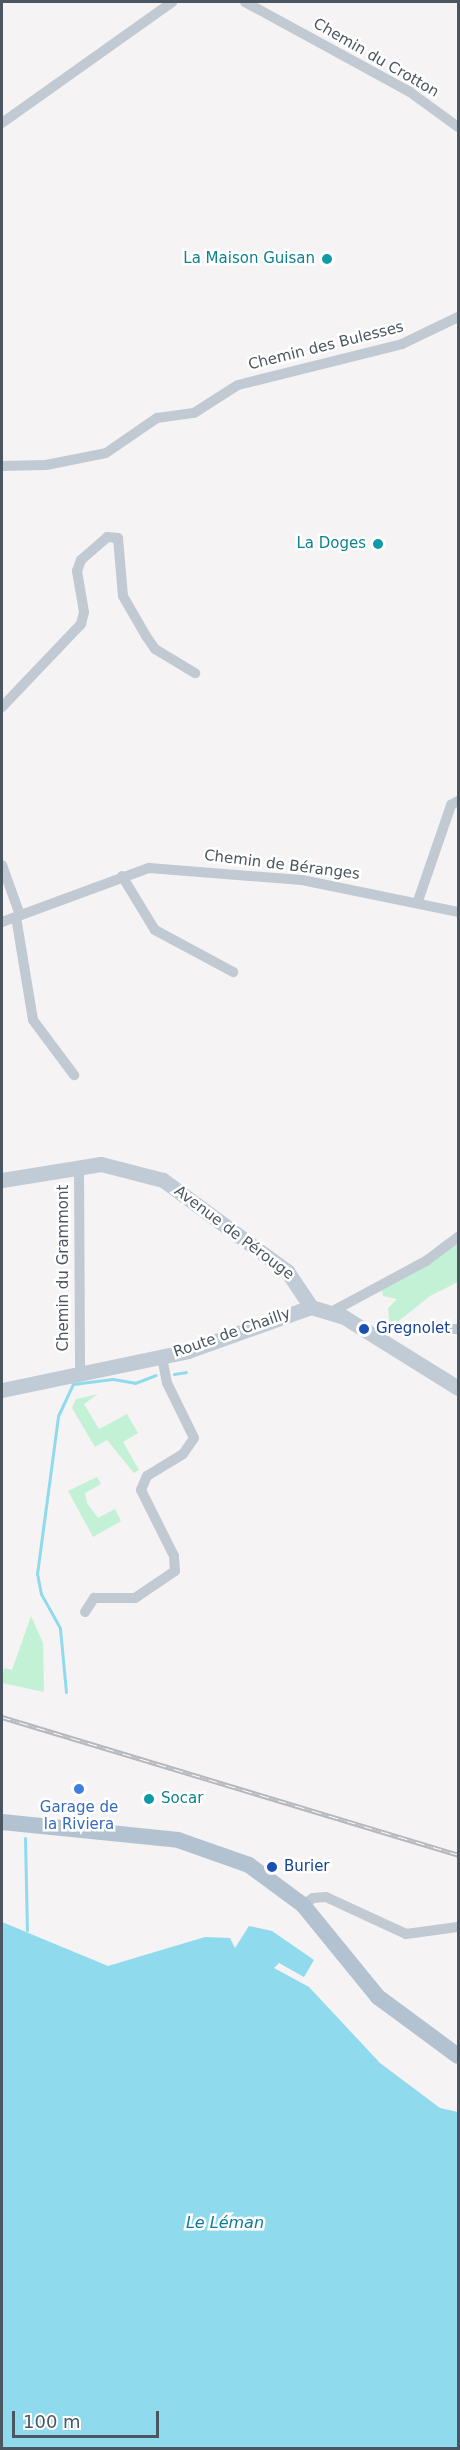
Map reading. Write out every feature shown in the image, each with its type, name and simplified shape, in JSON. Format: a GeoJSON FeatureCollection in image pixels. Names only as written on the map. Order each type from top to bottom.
{"type":"FeatureCollection","features":[{"type":"Feature","properties":{"kind":"main road"},"geometry":{"type":"LineString","coordinates":[[2,1822],[195,1843],[255,1868],[303,1905],[378,1997],[459,2056]]}},
{"type":"Feature","properties":{"kind":"street"},"geometry":{"type":"LineString","coordinates":[[2,123],[172,2]]}},
{"type":"Feature","properties":{"kind":"street","name":"Chemin du Crotton"},"geometry":{"type":"LineString","coordinates":[[245,2],[410,92],[459,127]]}},
{"type":"Feature","properties":{"kind":"street","name":"Chemin des Bulesses"},"geometry":{"type":"LineString","coordinates":[[2,466],[46,465],[106,453],[157,418],[194,413],[238,385],[402,344],[459,317]]}},
{"type":"Feature","properties":{"kind":"street"},"geometry":{"type":"LineString","coordinates":[[2,707],[81,624],[84,612],[77,571],[81,560],[107,537],[118,538],[123,596],[146,636],[155,649],[195,673]]}},
{"type":"Feature","properties":{"kind":"street"},"geometry":{"type":"LineString","coordinates":[[418,901],[451,805],[459,801]]}},
{"type":"Feature","properties":{"kind":"street"},"geometry":{"type":"LineString","coordinates":[[2,865],[18,916],[33,1020],[74,1075]]}},
{"type":"Feature","properties":{"kind":"street","name":"Chemin de Béranges"},"geometry":{"type":"LineString","coordinates":[[2,922],[122,876],[149,868],[239,872],[418,901],[459,912]]}},
{"type":"Feature","properties":{"kind":"street"},"geometry":{"type":"LineString","coordinates":[[122,876],[155,930],[233,972]]}},
{"type":"Feature","properties":{"kind":"street","name":"Avenue de Pérouge"},"geometry":{"type":"LineString","coordinates":[[2,1180],[79,1166],[144,1172],[188,1195],[288,1271],[311,1307]]}},
{"type":"Feature","properties":{"kind":"street","name":"Chemin du Grammont"},"geometry":{"type":"LineString","coordinates":[[79,1166],[80,1370]]}},
{"type":"Feature","properties":{"kind":"street"},"geometry":{"type":"LineString","coordinates":[[333,1311],[426,1261],[459,1237]]}},
{"type":"Feature","properties":{"kind":"street","name":"Route de Chailly"},"geometry":{"type":"LineString","coordinates":[[2,1390],[80,1370],[162,1357],[311,1307],[333,1311],[459,1388]]}},
{"type":"Feature","properties":{"kind":"street"},"geometry":{"type":"LineString","coordinates":[[411,1329],[459,1329]]}},
{"type":"Feature","properties":{"kind":"street","name":"Route de Chailly"},"geometry":{"type":"LineString","coordinates":[[86,1612],[94,1598],[135,1598],[175,1571],[174,1556],[141,1490],[147,1476],[183,1454],[194,1438],[167,1383],[162,1357]]}},
{"type":"Feature","properties":{"kind":"street"},"geometry":{"type":"LineString","coordinates":[[303,1905],[312,1898],[326,1898],[406,1934],[459,1927]]}},
{"type":"Feature","properties":{"kind":"green space"},"geometry":{"type":"Polygon","coordinates":[[[458,1241],[458,1282],[430,1296],[390,1328],[388,1308],[397,1299],[383,1296],[382,1290],[458,1241]]]}},
{"type":"Feature","properties":{"kind":"green space"},"geometry":{"type":"Polygon","coordinates":[[[98,1394],[84,1404],[99,1429],[127,1414],[138,1433],[123,1442],[139,1470],[134,1473],[107,1440],[95,1447],[72,1408],[76,1399],[98,1394]]]}},
{"type":"Feature","properties":{"kind":"green space"},"geometry":{"type":"Polygon","coordinates":[[[97,1477],[101,1484],[85,1493],[87,1503],[98,1518],[115,1509],[121,1521],[93,1537],[68,1491],[97,1477]]]}},
{"type":"Feature","properties":{"kind":"green space"},"geometry":{"type":"Polygon","coordinates":[[[31,1616],[43,1643],[44,1692],[2,1683],[4,1668],[12,1670],[31,1616]]]}},
{"type":"Feature","properties":{"kind":"water","name":"Le Léman"},"geometry":{"type":"Polygon","coordinates":[[[2,1922],[108,1966],[205,1937],[230,1938],[235,1948],[249,1926],[272,1931],[314,1960],[304,1977],[279,1963],[274,1968],[309,1987],[380,2063],[440,2108],[458,2112],[458,2448],[2,2448],[2,1922]]]}},
{"type":"Feature","properties":{"kind":"waterway"},"geometry":{"type":"LineString","coordinates":[[174,1374],[186,1372]]}},
{"type":"Feature","properties":{"kind":"waterway"},"geometry":{"type":"LineString","coordinates":[[66,1692],[60,1628],[41,1594],[37,1574],[58,1416],[73,1384],[113,1379],[135,1383],[156,1375]]}},
{"type":"Feature","properties":{"kind":"waterway"},"geometry":{"type":"LineString","coordinates":[[25,1838],[27,1930]]}},
{"type":"Feature","properties":{"kind":"railway"},"geometry":{"type":"LineString","coordinates":[[2,1717],[458,1855]]}},
{"type":"Feature","properties":{"kind":"place","name":"La Maison Guisan"},"geometry":{"type":"Point","coordinates":[327,259]}},
{"type":"Feature","properties":{"kind":"place","name":"La Doges"},"geometry":{"type":"Point","coordinates":[378,544]}},
{"type":"Feature","properties":{"kind":"place","name":"Gregnolet"},"geometry":{"type":"Point","coordinates":[364,1329]}},
{"type":"Feature","properties":{"kind":"place","name":"Garage de la Riviera"},"geometry":{"type":"Point","coordinates":[79,1789]}},
{"type":"Feature","properties":{"kind":"place","name":"Socar"},"geometry":{"type":"Point","coordinates":[149,1799]}},
{"type":"Feature","properties":{"kind":"place","name":"Burier"},"geometry":{"type":"Point","coordinates":[272,1867]}}]}
